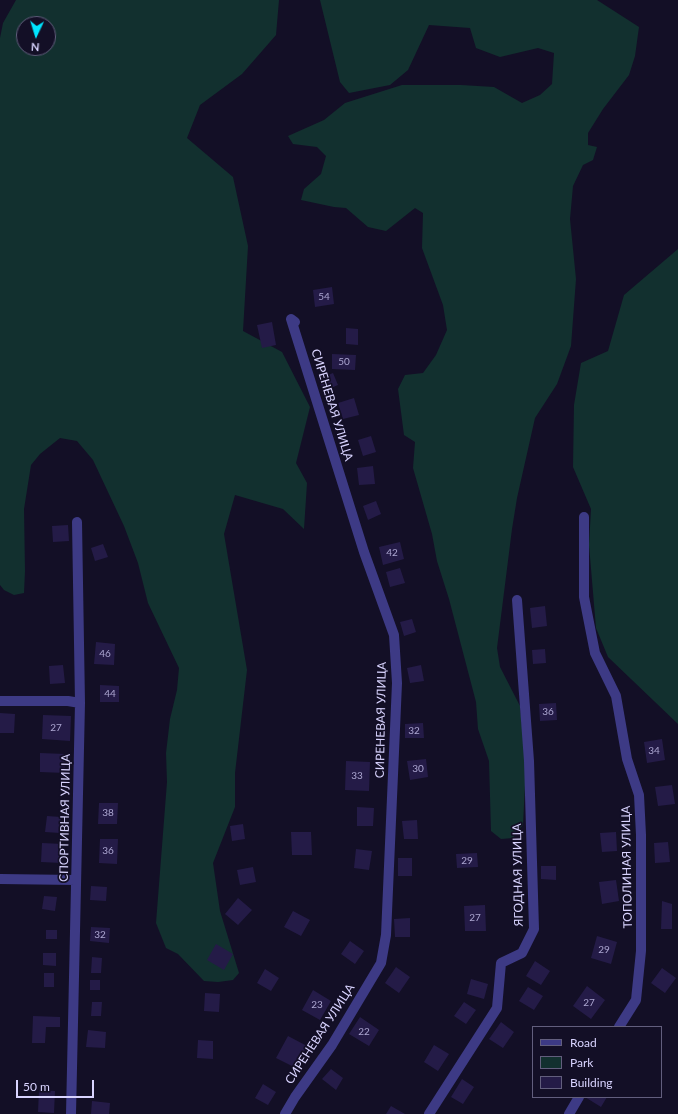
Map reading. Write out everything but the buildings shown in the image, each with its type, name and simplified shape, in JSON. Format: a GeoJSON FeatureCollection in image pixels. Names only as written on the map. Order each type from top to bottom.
{"type":"FeatureCollection","features":[{"type":"Feature","properties":{"kind":"street","name":"СИРЕНЕВАЯ УЛИЦА"},"geometry":{"type":"LineString","coordinates":[[285,1114],[295,1097],[332,1045],[381,963],[386,935],[397,684],[394,635],[364,552],[291,319],[295,322]]}},
{"type":"Feature","properties":{"kind":"street","name":"ТОПОЛИНАЯ УЛИЦА"},"geometry":{"type":"LineString","coordinates":[[584,518],[584,597],[593,646],[616,696],[627,759],[639,795],[641,835],[641,951],[636,1000],[620,1026]]}},
{"type":"Feature","properties":{"kind":"street","name":"СПОРТИВНАЯ УЛИЦА"},"geometry":{"type":"LineString","coordinates":[[70,1114],[80,703],[77,522]]}},
{"type":"Feature","properties":{"kind":"street","name":"ЯГОДНАЯ УЛИЦА"},"geometry":{"type":"LineString","coordinates":[[429,1114],[497,1008],[501,963],[522,953],[534,929],[529,761],[517,600]]}},
{"type":"Feature","properties":{"kind":"street"},"geometry":{"type":"LineString","coordinates":[[0,701],[68,701],[80,703]]}},
{"type":"Feature","properties":{"kind":"street"},"geometry":{"type":"LineString","coordinates":[[0,879],[76,880]]}},
{"type":"Feature","properties":{"kind":"street"},"geometry":{"type":"LineString","coordinates":[[569,1114],[578,1098]]}},
{"type":"Feature","properties":{"kind":"green space"},"geometry":{"type":"Polygon","coordinates":[[[16,0],[279,0],[276,35],[242,74],[200,105],[187,138],[233,177],[248,246],[243,331],[282,352],[310,407],[296,463],[307,483],[304,529],[283,509],[235,495],[224,534],[247,670],[235,773],[235,807],[213,863],[220,911],[239,973],[233,980],[218,982],[204,981],[178,954],[166,948],[156,923],[167,782],[166,753],[170,719],[177,690],[179,668],[148,603],[138,563],[124,526],[93,460],[77,441],[60,438],[40,454],[31,465],[24,509],[24,593],[14,595],[4,590],[0,585],[0,38],[3,23],[16,0]]]}},
{"type":"Feature","properties":{"kind":"green space"},"geometry":{"type":"Polygon","coordinates":[[[320,0],[597,0],[639,27],[635,56],[629,75],[603,109],[588,133],[588,145],[597,147],[593,160],[583,165],[573,186],[570,219],[576,279],[571,346],[557,384],[535,418],[517,498],[512,529],[497,648],[500,667],[520,706],[526,766],[523,825],[513,838],[501,839],[491,831],[489,761],[478,729],[476,702],[413,468],[415,442],[404,435],[398,389],[405,375],[423,373],[436,355],[447,330],[443,305],[422,248],[423,213],[415,208],[386,231],[368,227],[346,208],[301,200],[304,189],[321,174],[326,156],[317,147],[293,144],[288,136],[324,120],[345,103],[402,85],[461,85],[494,87],[522,103],[540,95],[552,84],[554,53],[538,48],[500,57],[476,48],[470,28],[429,25],[408,70],[390,85],[349,93],[340,82],[320,0]]]}},
{"type":"Feature","properties":{"kind":"green space"},"geometry":{"type":"Polygon","coordinates":[[[678,249],[678,724],[608,657],[596,628],[589,545],[591,509],[573,467],[574,405],[581,363],[608,351],[624,295],[678,249]]]}}]}
